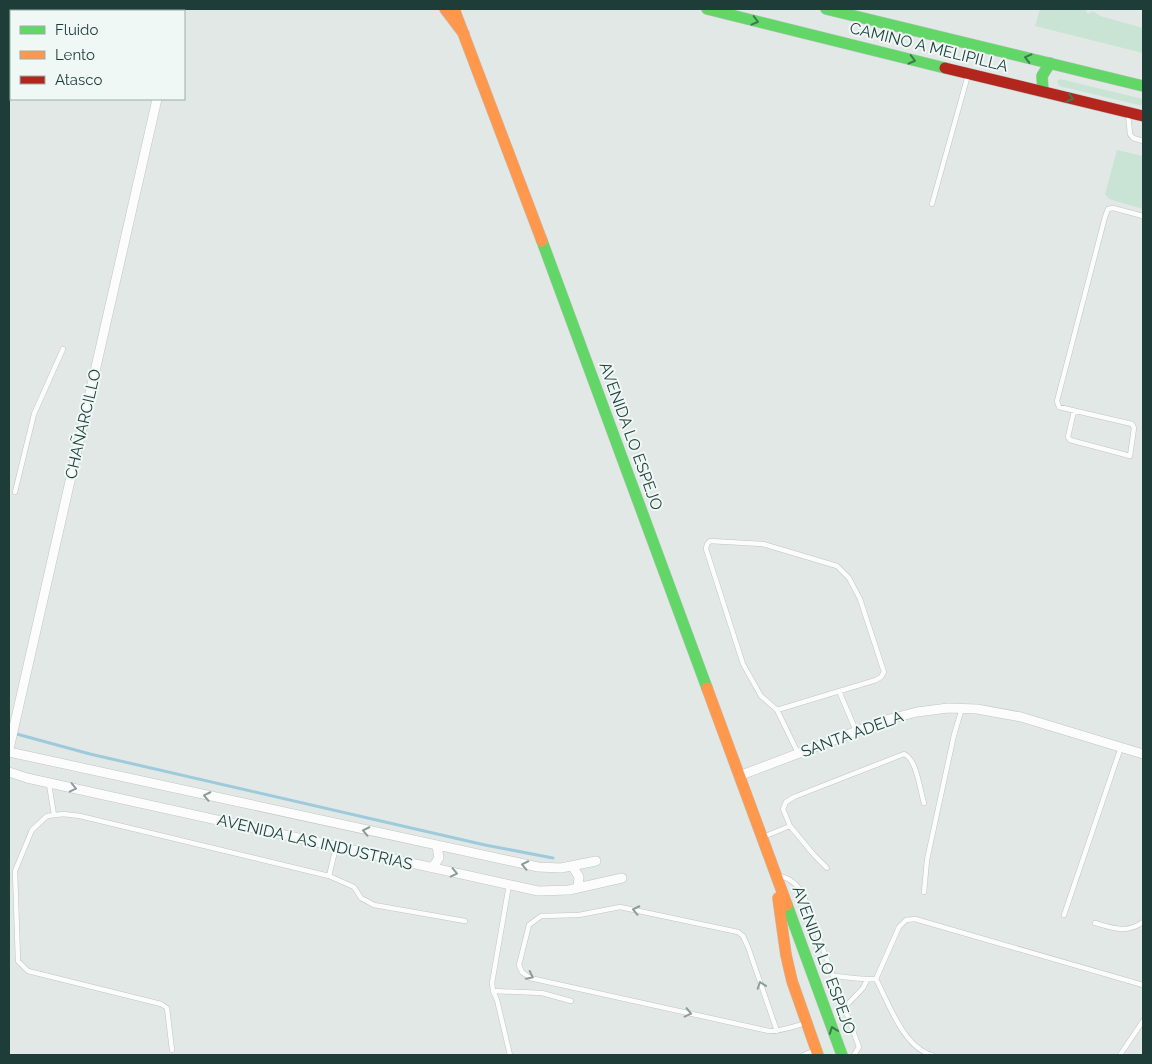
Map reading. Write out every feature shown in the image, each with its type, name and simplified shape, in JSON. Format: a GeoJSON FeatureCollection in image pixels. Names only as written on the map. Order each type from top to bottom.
{"type":"FeatureCollection","features":[{"type":"Feature","properties":{"kind":"main road"},"geometry":{"type":"LineString","coordinates":[[445,9],[464,34]]}},
{"type":"Feature","properties":{"kind":"main road","name":"CAMINO A MELIPILLA"},"geometry":{"type":"LineString","coordinates":[[707,9],[1143,116]]}},
{"type":"Feature","properties":{"kind":"main road","name":"CAMINO A MELIPILLA"},"geometry":{"type":"LineString","coordinates":[[826,9],[1143,86]]}},
{"type":"Feature","properties":{"kind":"main road","name":"AVENIDA LO ESPEJO"},"geometry":{"type":"LineString","coordinates":[[456,11],[842,1055]]}},
{"type":"Feature","properties":{"kind":"main road"},"geometry":{"type":"LineString","coordinates":[[1043,91],[1041,85],[1042,73],[1050,63]]}},
{"type":"Feature","properties":{"kind":"main road","name":"AVENIDA LO ESPEJO"},"geometry":{"type":"LineString","coordinates":[[775,876],[788,967],[817,1053]]}},
{"type":"Feature","properties":{"kind":"main road"},"geometry":{"type":"LineString","coordinates":[[804,1017],[808,1005],[823,1005]]}},
{"type":"Feature","properties":{"kind":"street","name":"CHAÑARCILLO"},"geometry":{"type":"LineString","coordinates":[[9,750],[157,100]]}},
{"type":"Feature","properties":{"kind":"street","name":"SANTA ADELA"},"geometry":{"type":"LineString","coordinates":[[739,776],[886,720],[917,712],[962,708],[999,712],[1021,717],[1143,754]]}},
{"type":"Feature","properties":{"kind":"street","name":"AVENIDA LAS INDUSTRIAS"},"geometry":{"type":"LineString","coordinates":[[9,750],[436,846],[538,867],[573,867],[596,861]]}},
{"type":"Feature","properties":{"kind":"street","name":"AVENIDA LAS INDUSTRIAS"},"geometry":{"type":"LineString","coordinates":[[9,772],[509,885],[550,892],[622,878]]}},
{"type":"Feature","properties":{"kind":"street"},"geometry":{"type":"LineString","coordinates":[[432,868],[438,858],[436,846]]}},
{"type":"Feature","properties":{"kind":"street"},"geometry":{"type":"LineString","coordinates":[[573,867],[579,877],[578,888]]}},
{"type":"Feature","properties":{"kind":"lane"},"geometry":{"type":"LineString","coordinates":[[932,204],[968,74]]}},
{"type":"Feature","properties":{"kind":"lane"},"geometry":{"type":"LineString","coordinates":[[1128,112],[1132,138],[1143,141]]}},
{"type":"Feature","properties":{"kind":"lane"},"geometry":{"type":"LineString","coordinates":[[1074,411],[1068,437],[1070,440],[1130,456],[1134,428],[1132,424],[1059,407],[1057,401],[1104,216],[1108,209],[1113,208],[1143,216]]}},
{"type":"Feature","properties":{"kind":"lane"},"geometry":{"type":"LineString","coordinates":[[15,492],[34,414],[63,349]]}},
{"type":"Feature","properties":{"kind":"lane"},"geometry":{"type":"LineString","coordinates":[[777,710],[881,677],[884,672],[860,599],[849,578],[836,566],[763,544],[710,541],[706,549],[743,664],[761,696],[777,710],[798,753]]}},
{"type":"Feature","properties":{"kind":"lane"},"geometry":{"type":"LineString","coordinates":[[839,691],[856,731]]}},
{"type":"Feature","properties":{"kind":"lane"},"geometry":{"type":"LineString","coordinates":[[924,892],[927,860],[954,735],[962,708]]}},
{"type":"Feature","properties":{"kind":"lane"},"geometry":{"type":"LineString","coordinates":[[1064,915],[1121,747]]}},
{"type":"Feature","properties":{"kind":"lane"},"geometry":{"type":"LineString","coordinates":[[827,868],[790,826],[783,809],[786,802],[794,797],[904,754],[908,755],[913,761],[924,803]]}},
{"type":"Feature","properties":{"kind":"lane"},"geometry":{"type":"LineString","coordinates":[[49,782],[54,815]]}},
{"type":"Feature","properties":{"kind":"lane"},"geometry":{"type":"LineString","coordinates":[[172,1050],[167,1008],[162,1004],[28,971],[18,960],[15,871],[32,830],[47,816],[63,814],[80,816],[329,876],[354,887],[361,898],[374,905],[465,921]]}},
{"type":"Feature","properties":{"kind":"lane"},"geometry":{"type":"LineString","coordinates":[[762,838],[790,826]]}},
{"type":"Feature","properties":{"kind":"lane"},"geometry":{"type":"LineString","coordinates":[[329,876],[336,847]]}},
{"type":"Feature","properties":{"kind":"lane"},"geometry":{"type":"LineString","coordinates":[[775,876],[792,881],[803,894],[859,1047],[854,1055]]}},
{"type":"Feature","properties":{"kind":"lane"},"geometry":{"type":"LineString","coordinates":[[509,885],[492,982],[510,1055]]}},
{"type":"Feature","properties":{"kind":"lane"},"geometry":{"type":"LineString","coordinates":[[777,1031],[748,948],[743,936],[738,932],[620,907],[579,915],[540,916],[529,925],[519,965],[522,972],[530,978],[769,1031],[777,1031],[786,1030],[804,1017]]}},
{"type":"Feature","properties":{"kind":"lane"},"geometry":{"type":"LineString","coordinates":[[876,980],[899,927],[906,920],[915,919],[1143,985]]}},
{"type":"Feature","properties":{"kind":"lane"},"geometry":{"type":"LineString","coordinates":[[1095,923],[1118,930],[1136,927],[1143,922]]}},
{"type":"Feature","properties":{"kind":"lane"},"geometry":{"type":"LineString","coordinates":[[834,976],[876,980]]}},
{"type":"Feature","properties":{"kind":"lane"},"geometry":{"type":"LineString","coordinates":[[845,1007],[863,988],[867,980]]}},
{"type":"Feature","properties":{"kind":"lane"},"geometry":{"type":"LineString","coordinates":[[876,980],[909,1040],[926,1054],[932,1055]]}},
{"type":"Feature","properties":{"kind":"lane"},"geometry":{"type":"LineString","coordinates":[[493,991],[542,993],[571,1001]]}},
{"type":"Feature","properties":{"kind":"lane"},"geometry":{"type":"LineString","coordinates":[[1120,1055],[1143,1021]]}},
{"type":"Feature","properties":{"kind":"lane"},"geometry":{"type":"LineString","coordinates":[[804,1055],[817,1053]]}},
{"type":"Feature","properties":{"kind":"green space"},"geometry":{"type":"Polygon","coordinates":[[[1040,9],[1085,9],[1088,14],[1093,11],[1100,16],[1143,28],[1143,53],[1035,26],[1040,9]]]}},
{"type":"Feature","properties":{"kind":"green space"},"geometry":{"type":"Polygon","coordinates":[[[1060,79],[1143,99],[1143,106],[1059,86],[1057,81],[1060,79]]]}},
{"type":"Feature","properties":{"kind":"green space"},"geometry":{"type":"Polygon","coordinates":[[[1117,150],[1143,156],[1143,209],[1109,199],[1105,194],[1117,150]]]}},
{"type":"Feature","properties":{"kind":"waterway"},"geometry":{"type":"LineString","coordinates":[[13,733],[90,754],[485,845],[553,858]]}},
{"type":"Feature","properties":{"kind":"traffic: fast"},"geometry":{"type":"LineString","coordinates":[[707,9],[945,68]]}},
{"type":"Feature","properties":{"kind":"traffic: fast"},"geometry":{"type":"LineString","coordinates":[[826,9],[1143,86]]}},
{"type":"Feature","properties":{"kind":"traffic: fast"},"geometry":{"type":"LineString","coordinates":[[1043,91],[1042,76],[1050,63]]}},
{"type":"Feature","properties":{"kind":"traffic: fast"},"geometry":{"type":"LineString","coordinates":[[542,241],[707,688]]}},
{"type":"Feature","properties":{"kind":"traffic: fast"},"geometry":{"type":"LineString","coordinates":[[787,905],[842,1055]]}},
{"type":"Feature","properties":{"kind":"traffic: slow"},"geometry":{"type":"LineString","coordinates":[[445,9],[464,34]]}},
{"type":"Feature","properties":{"kind":"traffic: slow"},"geometry":{"type":"LineString","coordinates":[[454,9],[542,241]]}},
{"type":"Feature","properties":{"kind":"traffic: slow"},"geometry":{"type":"LineString","coordinates":[[707,688],[787,905]]}},
{"type":"Feature","properties":{"kind":"traffic: slow"},"geometry":{"type":"LineString","coordinates":[[778,898],[786,955],[792,981],[818,1055]]}},
{"type":"Feature","properties":{"kind":"traffic: jam"},"geometry":{"type":"LineString","coordinates":[[945,68],[1143,116]]}}]}
